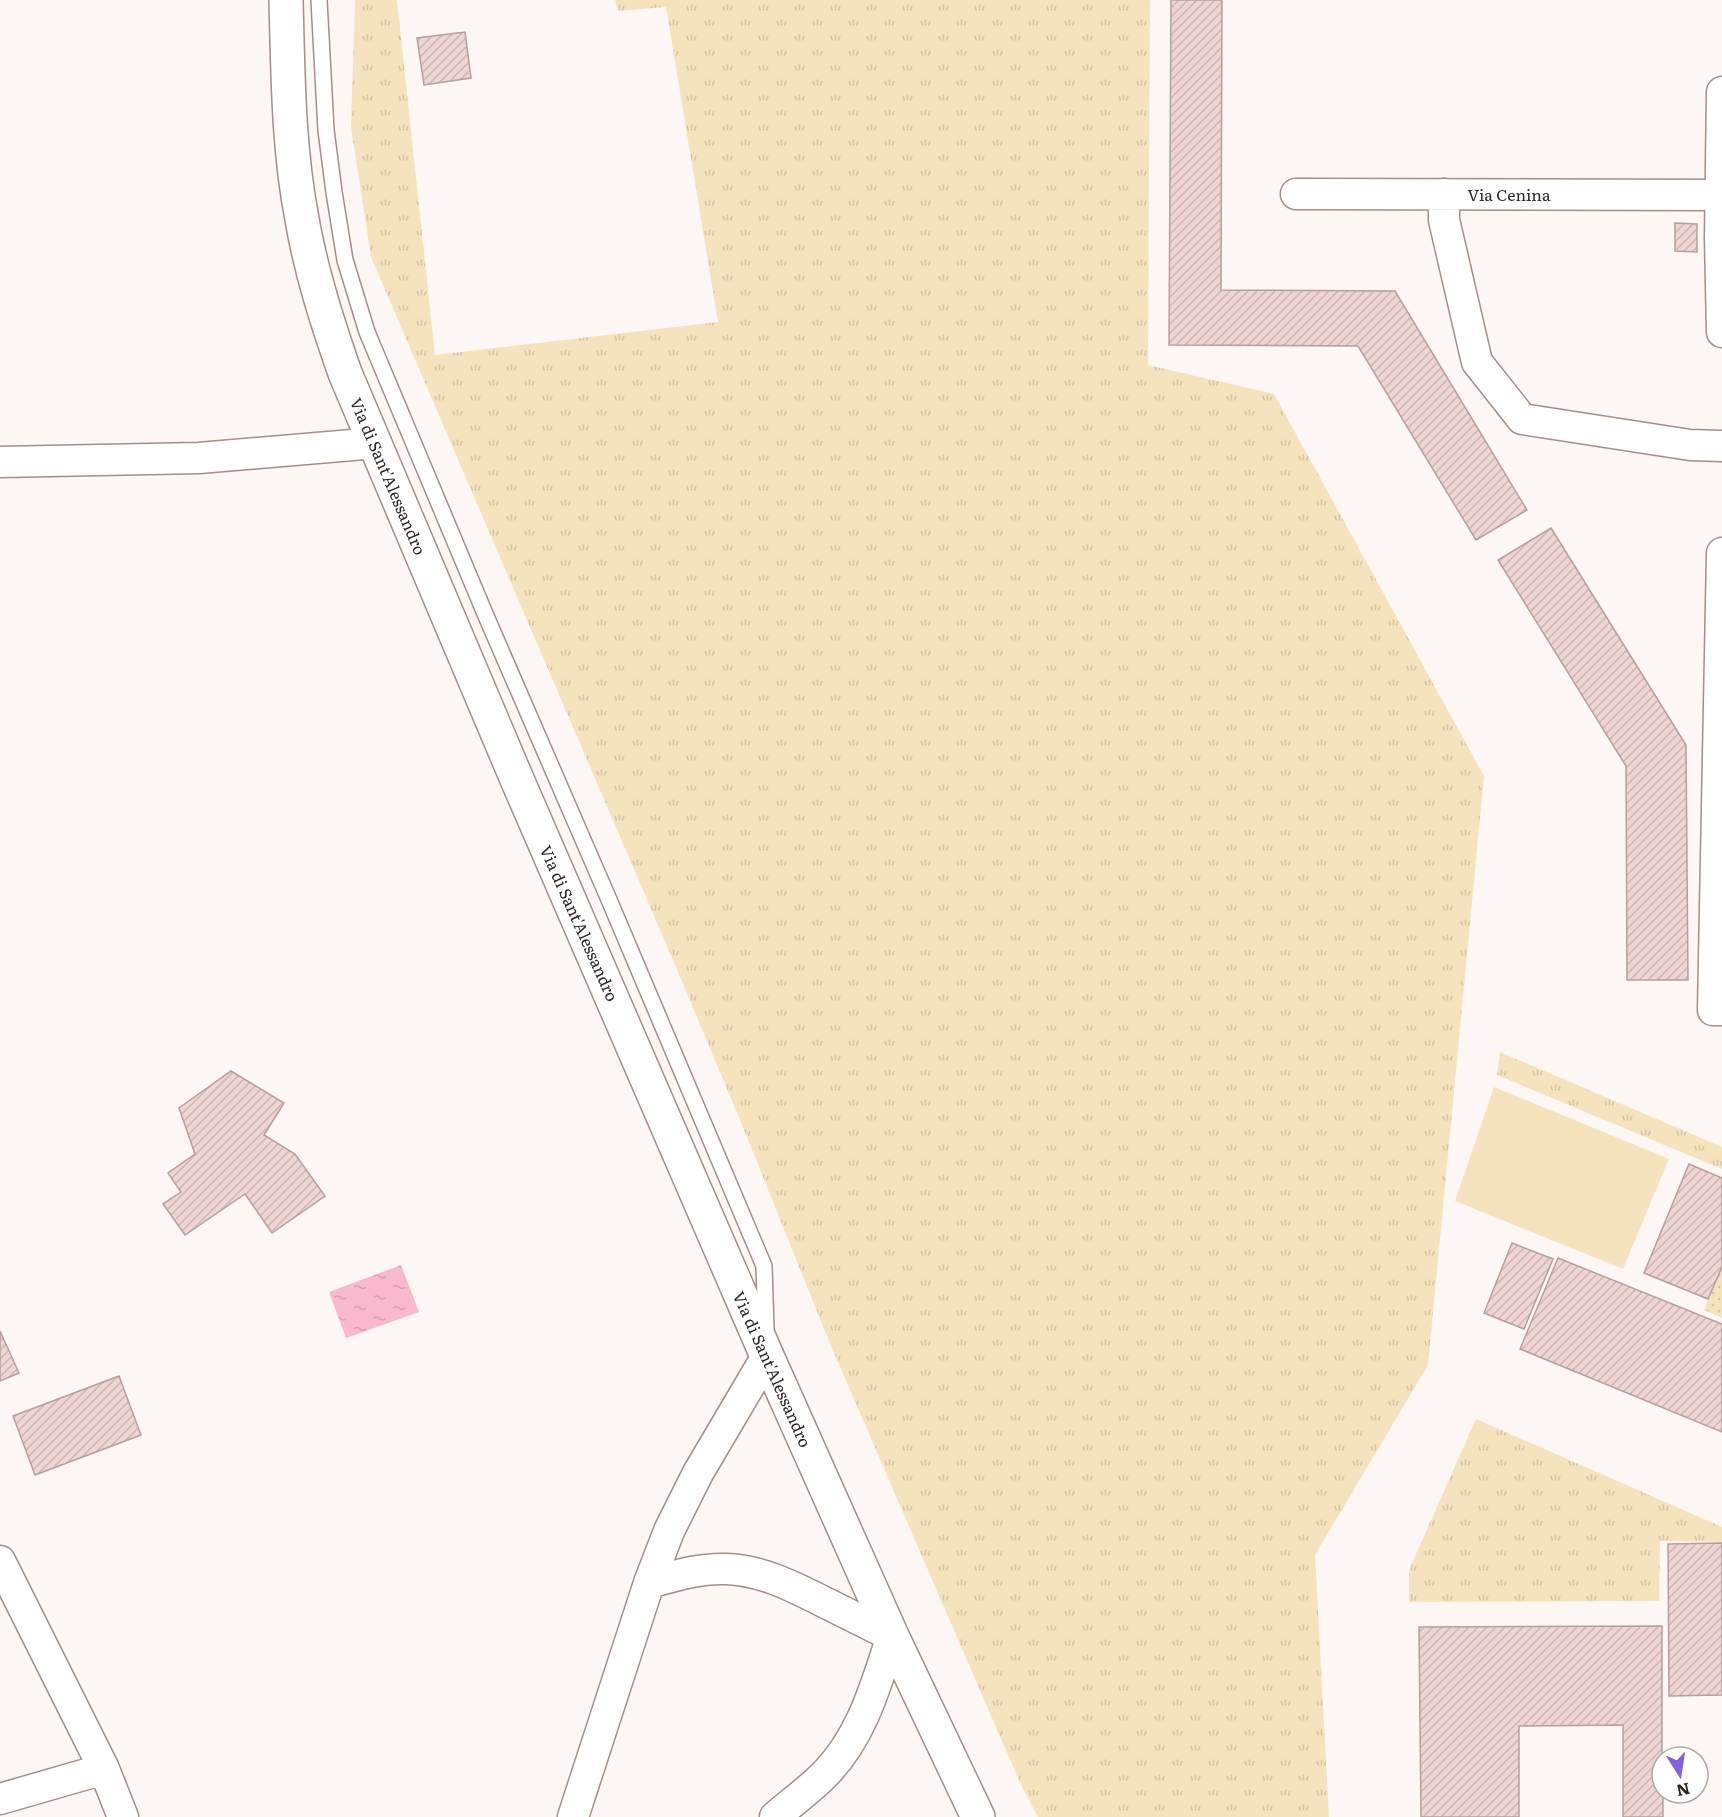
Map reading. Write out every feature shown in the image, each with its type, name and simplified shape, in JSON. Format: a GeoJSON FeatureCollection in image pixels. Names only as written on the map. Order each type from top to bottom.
{"type":"FeatureCollection","features":[{"type":"Feature","properties":{"kind":"street","name":"Via di Sant'Alessandro"},"geometry":{"type":"LineString","coordinates":[[286,0],[292,141],[299,202],[319,296],[345,373],[492,720],[767,1356],[892,1636],[978,1817]]}},
{"type":"Feature","properties":{"kind":"street"},"geometry":{"type":"LineString","coordinates":[[1722,92],[1722,332]]}},
{"type":"Feature","properties":{"kind":"street","name":"Via Cenina"},"geometry":{"type":"LineString","coordinates":[[1296,194],[1721,195]]}},
{"type":"Feature","properties":{"kind":"street"},"geometry":{"type":"LineString","coordinates":[[1444,194],[1444,220],[1477,362],[1522,419],[1690,446],[1722,446]]}},
{"type":"Feature","properties":{"kind":"street"},"geometry":{"type":"LineString","coordinates":[[0,462],[199,458],[376,443]]}},
{"type":"Feature","properties":{"kind":"street"},"geometry":{"type":"LineString","coordinates":[[1722,552],[1713,1010],[1722,1010]]}},
{"type":"Feature","properties":{"kind":"street"},"geometry":{"type":"LineString","coordinates":[[573,1817],[649,1583],[669,1531],[698,1473],[767,1356]]}},
{"type":"Feature","properties":{"kind":"street"},"geometry":{"type":"LineString","coordinates":[[0,1561],[104,1769],[123,1817]]}},
{"type":"Feature","properties":{"kind":"street"},"geometry":{"type":"LineString","coordinates":[[649,1583],[700,1571],[724,1569],[754,1573],[784,1582],[892,1636],[862,1720],[844,1752],[819,1780],[775,1817]]}},
{"type":"Feature","properties":{"kind":"street"},"geometry":{"type":"LineString","coordinates":[[0,1800],[104,1769]]}},
{"type":"Feature","properties":{"kind":"lane"},"geometry":{"type":"LineString","coordinates":[[319,0],[326,130],[334,192],[345,260],[367,332],[764,1266],[767,1356]]}},
{"type":"Feature","properties":{"kind":"green space"},"geometry":{"type":"Polygon","coordinates":[[[355,0],[397,0],[435,355],[718,322],[666,7],[618,11],[615,0],[1150,0],[1148,365],[1274,394],[1484,776],[1428,1365],[1315,1555],[1329,1817],[1038,1817],[1021,1785],[831,1346],[673,960],[371,257],[351,127],[355,0]]]}},
{"type":"Feature","properties":{"kind":"green space"},"geometry":{"type":"Polygon","coordinates":[[[1500,1052],[1722,1147],[1722,1169],[1497,1075],[1500,1052]]]}},
{"type":"Feature","properties":{"kind":"green space"},"geometry":{"type":"Polygon","coordinates":[[[1494,1087],[1669,1159],[1623,1269],[1455,1201],[1494,1087]]]}},
{"type":"Feature","properties":{"kind":"green space"},"geometry":{"type":"Polygon","coordinates":[[[1722,1266],[1722,1318],[1704,1310],[1722,1266]]]}},
{"type":"Feature","properties":{"kind":"green space"},"geometry":{"type":"Polygon","coordinates":[[[1476,1419],[1722,1527],[1722,1542],[1660,1541],[1659,1601],[1409,1602],[1409,1570],[1476,1419]]]}},
{"type":"Feature","properties":{"kind":"water"},"geometry":{"type":"Polygon","coordinates":[[[401,1265],[419,1312],[346,1338],[329,1292],[401,1265]]]}},
{"type":"Feature","properties":{"kind":"building"},"geometry":{"type":"Polygon","coordinates":[[[1171,0],[1222,0],[1221,290],[1395,291],[1527,510],[1476,540],[1358,346],[1169,345],[1171,0]]]}},
{"type":"Feature","properties":{"kind":"building"},"geometry":{"type":"Polygon","coordinates":[[[465,32],[471,78],[424,85],[417,38],[465,32]]]}},
{"type":"Feature","properties":{"kind":"building"},"geometry":{"type":"Polygon","coordinates":[[[1675,223],[1697,224],[1697,252],[1675,251],[1675,223]]]}},
{"type":"Feature","properties":{"kind":"building"},"geometry":{"type":"Polygon","coordinates":[[[1551,528],[1686,745],[1688,980],[1627,980],[1626,766],[1498,560],[1551,528]]]}},
{"type":"Feature","properties":{"kind":"building"},"geometry":{"type":"Polygon","coordinates":[[[231,1071],[284,1103],[264,1135],[295,1154],[325,1196],[272,1233],[245,1194],[185,1235],[163,1204],[181,1192],[168,1173],[195,1154],[179,1108],[231,1071]]]}},
{"type":"Feature","properties":{"kind":"building"},"geometry":{"type":"Polygon","coordinates":[[[1689,1164],[1722,1178],[1722,1267],[1708,1299],[1644,1273],[1689,1164]]]}},
{"type":"Feature","properties":{"kind":"building"},"geometry":{"type":"Polygon","coordinates":[[[1512,1243],[1553,1259],[1524,1329],[1484,1313],[1512,1243]]]}},
{"type":"Feature","properties":{"kind":"building"},"geometry":{"type":"Polygon","coordinates":[[[1558,1258],[1722,1324],[1722,1432],[1520,1349],[1558,1258]]]}},
{"type":"Feature","properties":{"kind":"building"},"geometry":{"type":"Polygon","coordinates":[[[0,1331],[19,1373],[0,1381],[0,1331]]]}},
{"type":"Feature","properties":{"kind":"building"},"geometry":{"type":"Polygon","coordinates":[[[119,1376],[141,1435],[35,1475],[13,1416],[119,1376]]]}},
{"type":"Feature","properties":{"kind":"building"},"geometry":{"type":"Polygon","coordinates":[[[1722,1543],[1722,1695],[1669,1696],[1668,1544],[1722,1543]]]}},
{"type":"Feature","properties":{"kind":"building"},"geometry":{"type":"Polygon","coordinates":[[[1662,1626],[1662,1745],[1650,1745],[1650,1805],[1663,1805],[1663,1817],[1623,1817],[1623,1725],[1519,1726],[1519,1817],[1421,1817],[1419,1627],[1662,1626]]]}}]}
